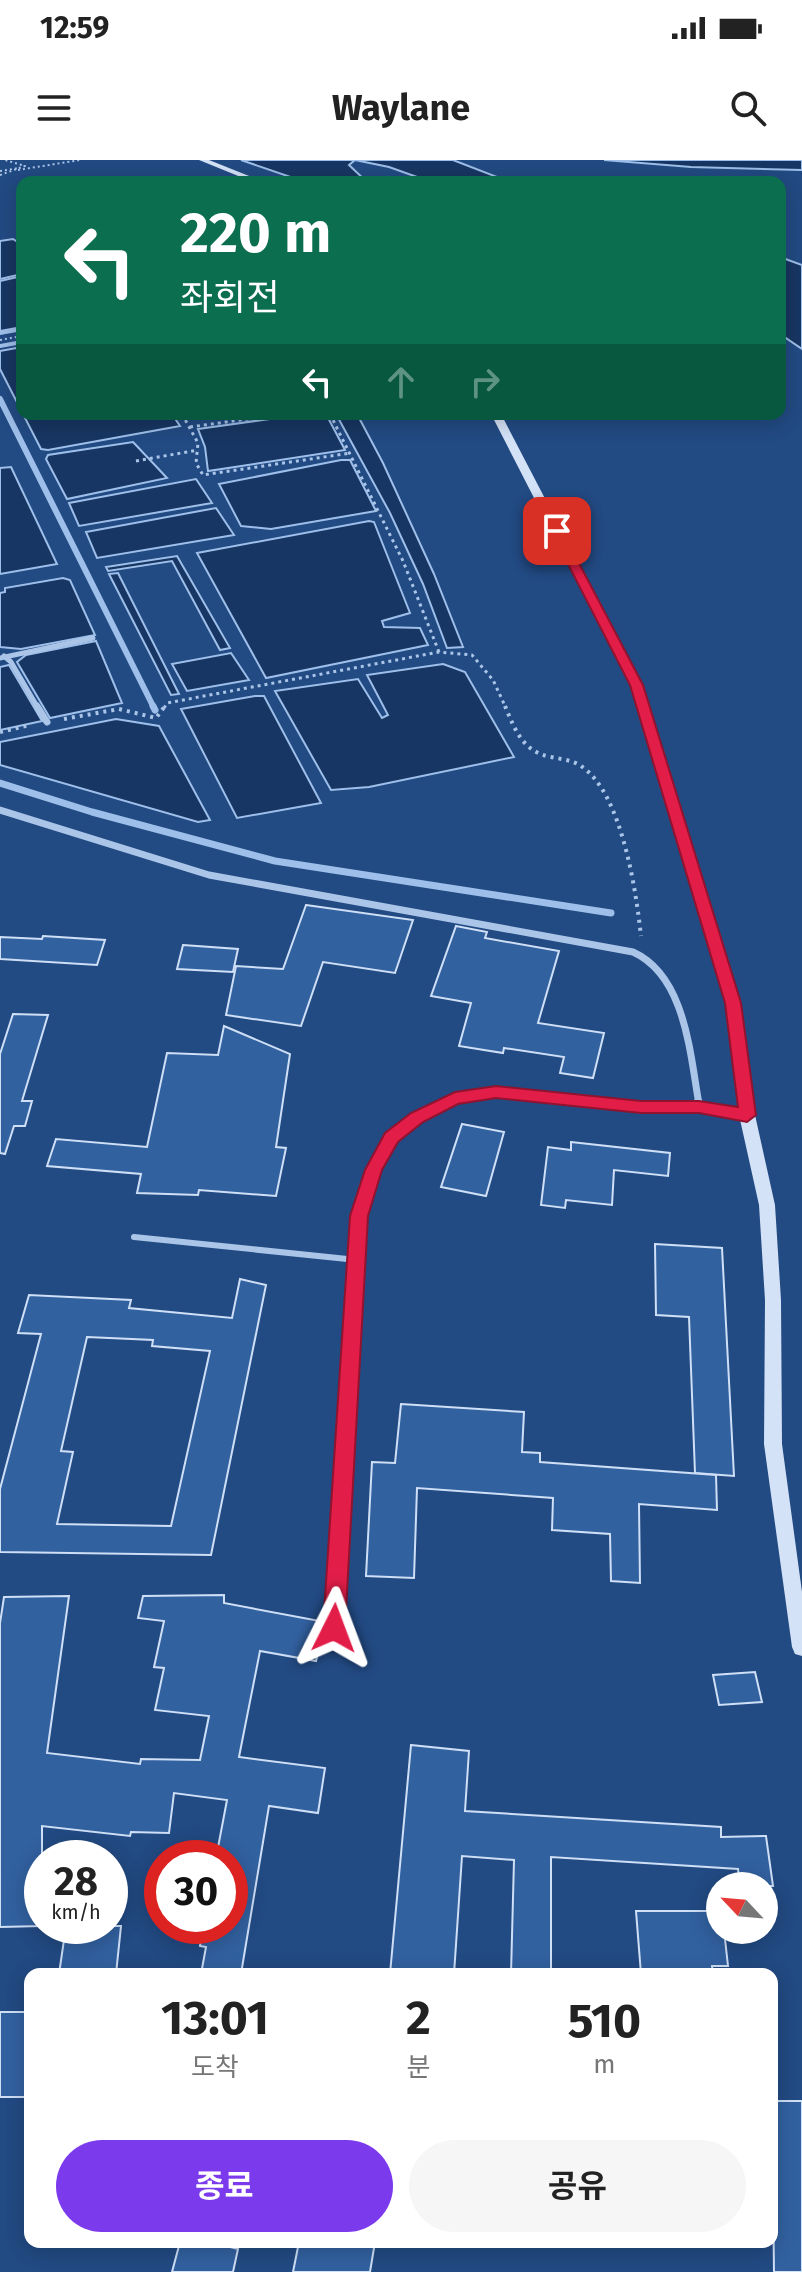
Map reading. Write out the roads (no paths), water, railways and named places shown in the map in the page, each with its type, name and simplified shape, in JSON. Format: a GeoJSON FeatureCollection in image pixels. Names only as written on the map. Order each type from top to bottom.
{"type":"FeatureCollection","features":[{"type":"Feature","properties":{"kind":"main road"},"geometry":{"type":"LineString","coordinates":[[203,160],[244,176]]}},
{"type":"Feature","properties":{"kind":"main road"},"geometry":{"type":"LineString","coordinates":[[499,420],[636,685],[733,1003],[747,1115],[767,1205],[773,1300],[773,1444],[802,1647]]}},
{"type":"Feature","properties":{"kind":"street"},"geometry":{"type":"LineString","coordinates":[[2,657],[93,638]]}},
{"type":"Feature","properties":{"kind":"street"},"geometry":{"type":"LineString","coordinates":[[2,657],[11,662],[47,722]]}},
{"type":"Feature","properties":{"kind":"street"},"geometry":{"type":"LineString","coordinates":[[0,810],[209,875],[591,942],[642,956],[661,976],[685,1024],[699,1107]]}},
{"type":"Feature","properties":{"kind":"street"},"geometry":{"type":"LineString","coordinates":[[334,1628],[359,1216],[374,1170],[391,1137],[417,1117],[455,1098],[496,1092],[641,1107],[699,1107],[747,1115]]}},
{"type":"Feature","properties":{"kind":"lane"},"geometry":{"type":"LineString","coordinates":[[134,1237],[357,1260]]}},
{"type":"Feature","properties":{"kind":"water"},"geometry":{"type":"Polygon","coordinates":[[[241,160],[355,160],[349,165],[361,176],[288,176],[241,160]]]}},
{"type":"Feature","properties":{"kind":"water"},"geometry":{"type":"Polygon","coordinates":[[[355,160],[453,160],[494,176],[414,176],[355,160]]]}},
{"type":"Feature","properties":{"kind":"water"},"geometry":{"type":"Polygon","coordinates":[[[604,160],[802,160],[802,170],[691,167],[604,160]]]}},
{"type":"Feature","properties":{"kind":"water"},"geometry":{"type":"Polygon","coordinates":[[[0,241],[16,241],[16,275],[0,279],[0,241]]]}},
{"type":"Feature","properties":{"kind":"water"},"geometry":{"type":"Polygon","coordinates":[[[786,259],[802,265],[802,349],[786,338],[786,259]]]}},
{"type":"Feature","properties":{"kind":"water"},"geometry":{"type":"Polygon","coordinates":[[[16,277],[16,328],[0,331],[0,281],[16,277]]]}},
{"type":"Feature","properties":{"kind":"water"},"geometry":{"type":"Polygon","coordinates":[[[16,348],[16,400],[0,369],[0,351],[16,348]]]}},
{"type":"Feature","properties":{"kind":"water"},"geometry":{"type":"Polygon","coordinates":[[[26,420],[176,420],[180,426],[48,450],[41,449],[26,420]]]}},
{"type":"Feature","properties":{"kind":"water"},"geometry":{"type":"Polygon","coordinates":[[[262,420],[329,420],[345,450],[208,471],[205,447],[198,429],[262,420]]]}},
{"type":"Feature","properties":{"kind":"water"},"geometry":{"type":"Polygon","coordinates":[[[339,420],[360,420],[434,574],[463,647],[447,648],[423,584],[390,513],[339,420]]]}},
{"type":"Feature","properties":{"kind":"water"},"geometry":{"type":"Polygon","coordinates":[[[133,442],[167,478],[67,499],[46,459],[48,455],[133,442]]]}},
{"type":"Feature","properties":{"kind":"water"},"geometry":{"type":"Polygon","coordinates":[[[350,460],[376,511],[271,529],[241,526],[219,484],[350,460]]]}},
{"type":"Feature","properties":{"kind":"water"},"geometry":{"type":"Polygon","coordinates":[[[11,467],[57,564],[0,574],[0,468],[11,467]]]}},
{"type":"Feature","properties":{"kind":"water"},"geometry":{"type":"Polygon","coordinates":[[[196,479],[212,503],[79,526],[69,503],[196,479]]]}},
{"type":"Feature","properties":{"kind":"water"},"geometry":{"type":"Polygon","coordinates":[[[216,508],[234,535],[97,558],[86,532],[216,508]]]}},
{"type":"Feature","properties":{"kind":"water"},"geometry":{"type":"Polygon","coordinates":[[[374,522],[410,613],[382,621],[384,627],[420,628],[428,645],[266,678],[197,553],[374,522]]]}},
{"type":"Feature","properties":{"kind":"water"},"geometry":{"type":"Polygon","coordinates":[[[177,556],[230,648],[220,650],[172,561],[108,571],[106,567],[177,556]]]}},
{"type":"Feature","properties":{"kind":"water"},"geometry":{"type":"Polygon","coordinates":[[[118,573],[179,694],[171,695],[109,574],[118,573]]]}},
{"type":"Feature","properties":{"kind":"water"},"geometry":{"type":"Polygon","coordinates":[[[63,578],[70,580],[95,635],[21,649],[0,647],[0,593],[5,592],[5,588],[63,578]]]}},
{"type":"Feature","properties":{"kind":"water"},"geometry":{"type":"Polygon","coordinates":[[[96,641],[122,703],[50,718],[17,662],[26,655],[96,641]]]}},
{"type":"Feature","properties":{"kind":"water"},"geometry":{"type":"Polygon","coordinates":[[[231,653],[249,680],[187,691],[172,664],[231,653]]]}},
{"type":"Feature","properties":{"kind":"water"},"geometry":{"type":"Polygon","coordinates":[[[443,664],[465,672],[514,757],[369,787],[331,790],[275,691],[358,679],[382,718],[388,715],[367,675],[443,664]]]}},
{"type":"Feature","properties":{"kind":"water"},"geometry":{"type":"Polygon","coordinates":[[[9,665],[42,721],[0,730],[0,667],[9,665]]]}},
{"type":"Feature","properties":{"kind":"water"},"geometry":{"type":"Polygon","coordinates":[[[264,696],[321,803],[237,818],[181,709],[264,696]]]}},
{"type":"Feature","properties":{"kind":"water"},"geometry":{"type":"Polygon","coordinates":[[[116,719],[159,726],[210,820],[198,822],[0,765],[0,742],[116,719]]]}},
{"type":"Feature","properties":{"kind":"waterway"},"geometry":{"type":"LineString","coordinates":[[0,333],[16,330]]}},
{"type":"Feature","properties":{"kind":"waterway"},"geometry":{"type":"LineString","coordinates":[[0,346],[16,343]]}},
{"type":"Feature","properties":{"kind":"waterway"},"geometry":{"type":"LineString","coordinates":[[0,399],[154,708]]}},
{"type":"Feature","properties":{"kind":"waterway"},"geometry":{"type":"LineString","coordinates":[[0,783],[92,812],[275,861],[611,913]]}}]}
